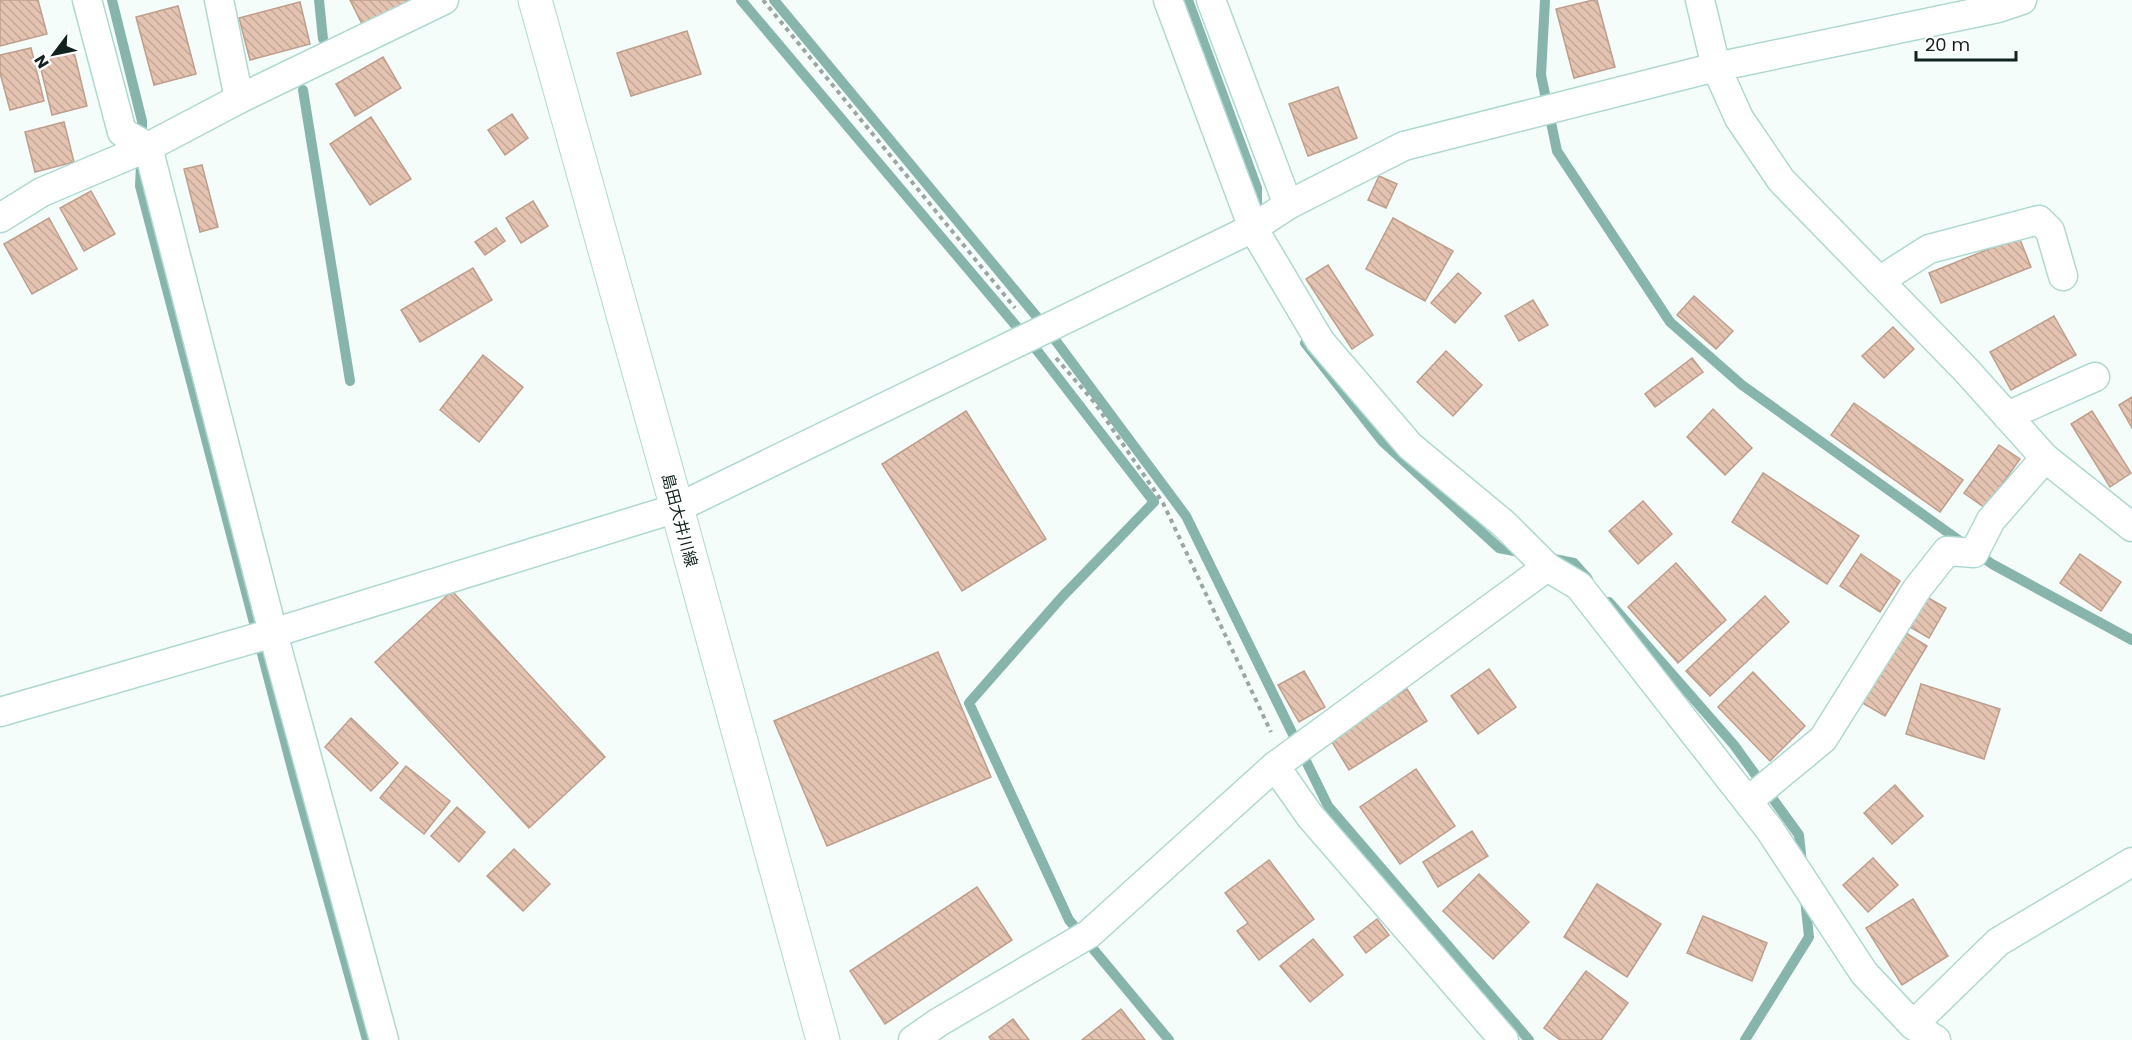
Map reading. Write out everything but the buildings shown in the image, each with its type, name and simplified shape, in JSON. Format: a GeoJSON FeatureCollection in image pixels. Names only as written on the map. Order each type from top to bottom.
{"type":"FeatureCollection","features":[{"type":"Feature","properties":{"kind":"main road","name":"島田大井川線"},"geometry":{"type":"LineString","coordinates":[[535,0],[678,508],[823,1040]]}},
{"type":"Feature","properties":{"kind":"street"},"geometry":{"type":"LineString","coordinates":[[87,0],[122,132],[148,147],[273,633],[384,1040]]}},
{"type":"Feature","properties":{"kind":"street"},"geometry":{"type":"LineString","coordinates":[[219,0],[239,99]]}},
{"type":"Feature","properties":{"kind":"street"},"geometry":{"type":"LineString","coordinates":[[0,218],[42,192],[148,147],[239,99],[444,0]]}},
{"type":"Feature","properties":{"kind":"street"},"geometry":{"type":"LineString","coordinates":[[1168,0],[1253,228],[1320,341],[1410,446],[1504,524],[1547,567],[1579,586],[1770,830],[1864,973],[1925,1032],[1998,942],[2132,862]]}},
{"type":"Feature","properties":{"kind":"street"},"geometry":{"type":"LineString","coordinates":[[1211,0],[1288,205]]}},
{"type":"Feature","properties":{"kind":"street"},"geometry":{"type":"LineString","coordinates":[[1700,0],[1716,67],[1739,118],[1781,180],[2045,458],[2132,526]]}},
{"type":"Feature","properties":{"kind":"street"},"geometry":{"type":"LineString","coordinates":[[0,712],[273,633],[678,508],[1253,228],[1288,205],[1404,146],[1716,67],[1998,8],[2022,0]]}},
{"type":"Feature","properties":{"kind":"street"},"geometry":{"type":"LineString","coordinates":[[1879,281],[1929,249],[2039,220],[2050,231],[2063,276]]}},
{"type":"Feature","properties":{"kind":"street"},"geometry":{"type":"LineString","coordinates":[[2007,416],[2095,377]]}},
{"type":"Feature","properties":{"kind":"street"},"geometry":{"type":"LineString","coordinates":[[1748,801],[1823,738],[1917,589],[1947,551],[1974,553],[1991,520],[2045,458]]}},
{"type":"Feature","properties":{"kind":"street"},"geometry":{"type":"LineString","coordinates":[[913,1040],[949,1031],[1089,934],[1280,763],[1547,567]]}},
{"type":"Feature","properties":{"kind":"street"},"geometry":{"type":"LineString","coordinates":[[1280,763],[1310,816],[1504,1040]]}},
{"type":"Feature","properties":{"kind":"path"},"geometry":{"type":"LineString","coordinates":[[763,0],[1094,402],[1163,503],[1280,763]]}},
{"type":"Feature","properties":{"kind":"waterway"},"geometry":{"type":"LineString","coordinates":[[112,0],[142,121],[142,139]]}},
{"type":"Feature","properties":{"kind":"waterway"},"geometry":{"type":"LineString","coordinates":[[319,0],[323,39]]}},
{"type":"Feature","properties":{"kind":"waterway"},"geometry":{"type":"LineString","coordinates":[[741,0],[1039,353],[1154,502],[1062,597],[969,703],[1069,920],[1169,1040]]}},
{"type":"Feature","properties":{"kind":"waterway"},"geometry":{"type":"LineString","coordinates":[[774,0],[1047,329],[1186,516],[1328,806],[1529,1040]]}},
{"type":"Feature","properties":{"kind":"waterway"},"geometry":{"type":"LineString","coordinates":[[1188,0],[1257,188],[1257,212]]}},
{"type":"Feature","properties":{"kind":"waterway"},"geometry":{"type":"LineString","coordinates":[[1545,0],[1541,75],[1557,151],[1670,322],[1742,385],[1992,564],[2132,640]]}},
{"type":"Feature","properties":{"kind":"waterway"},"geometry":{"type":"LineString","coordinates":[[303,90],[350,381]]}},
{"type":"Feature","properties":{"kind":"waterway"},"geometry":{"type":"LineString","coordinates":[[141,164],[140,186],[295,780],[367,1040]]}},
{"type":"Feature","properties":{"kind":"waterway"},"geometry":{"type":"LineString","coordinates":[[1305,343],[1382,441],[1499,548],[1524,553]]}},
{"type":"Feature","properties":{"kind":"waterway"},"geometry":{"type":"LineString","coordinates":[[1554,559],[1574,563],[1588,579]]}},
{"type":"Feature","properties":{"kind":"waterway"},"geometry":{"type":"LineString","coordinates":[[1609,602],[1734,745],[1799,835],[1802,863]]}},
{"type":"Feature","properties":{"kind":"waterway"},"geometry":{"type":"LineString","coordinates":[[1745,1040],[1809,937],[1805,899]]}}]}
